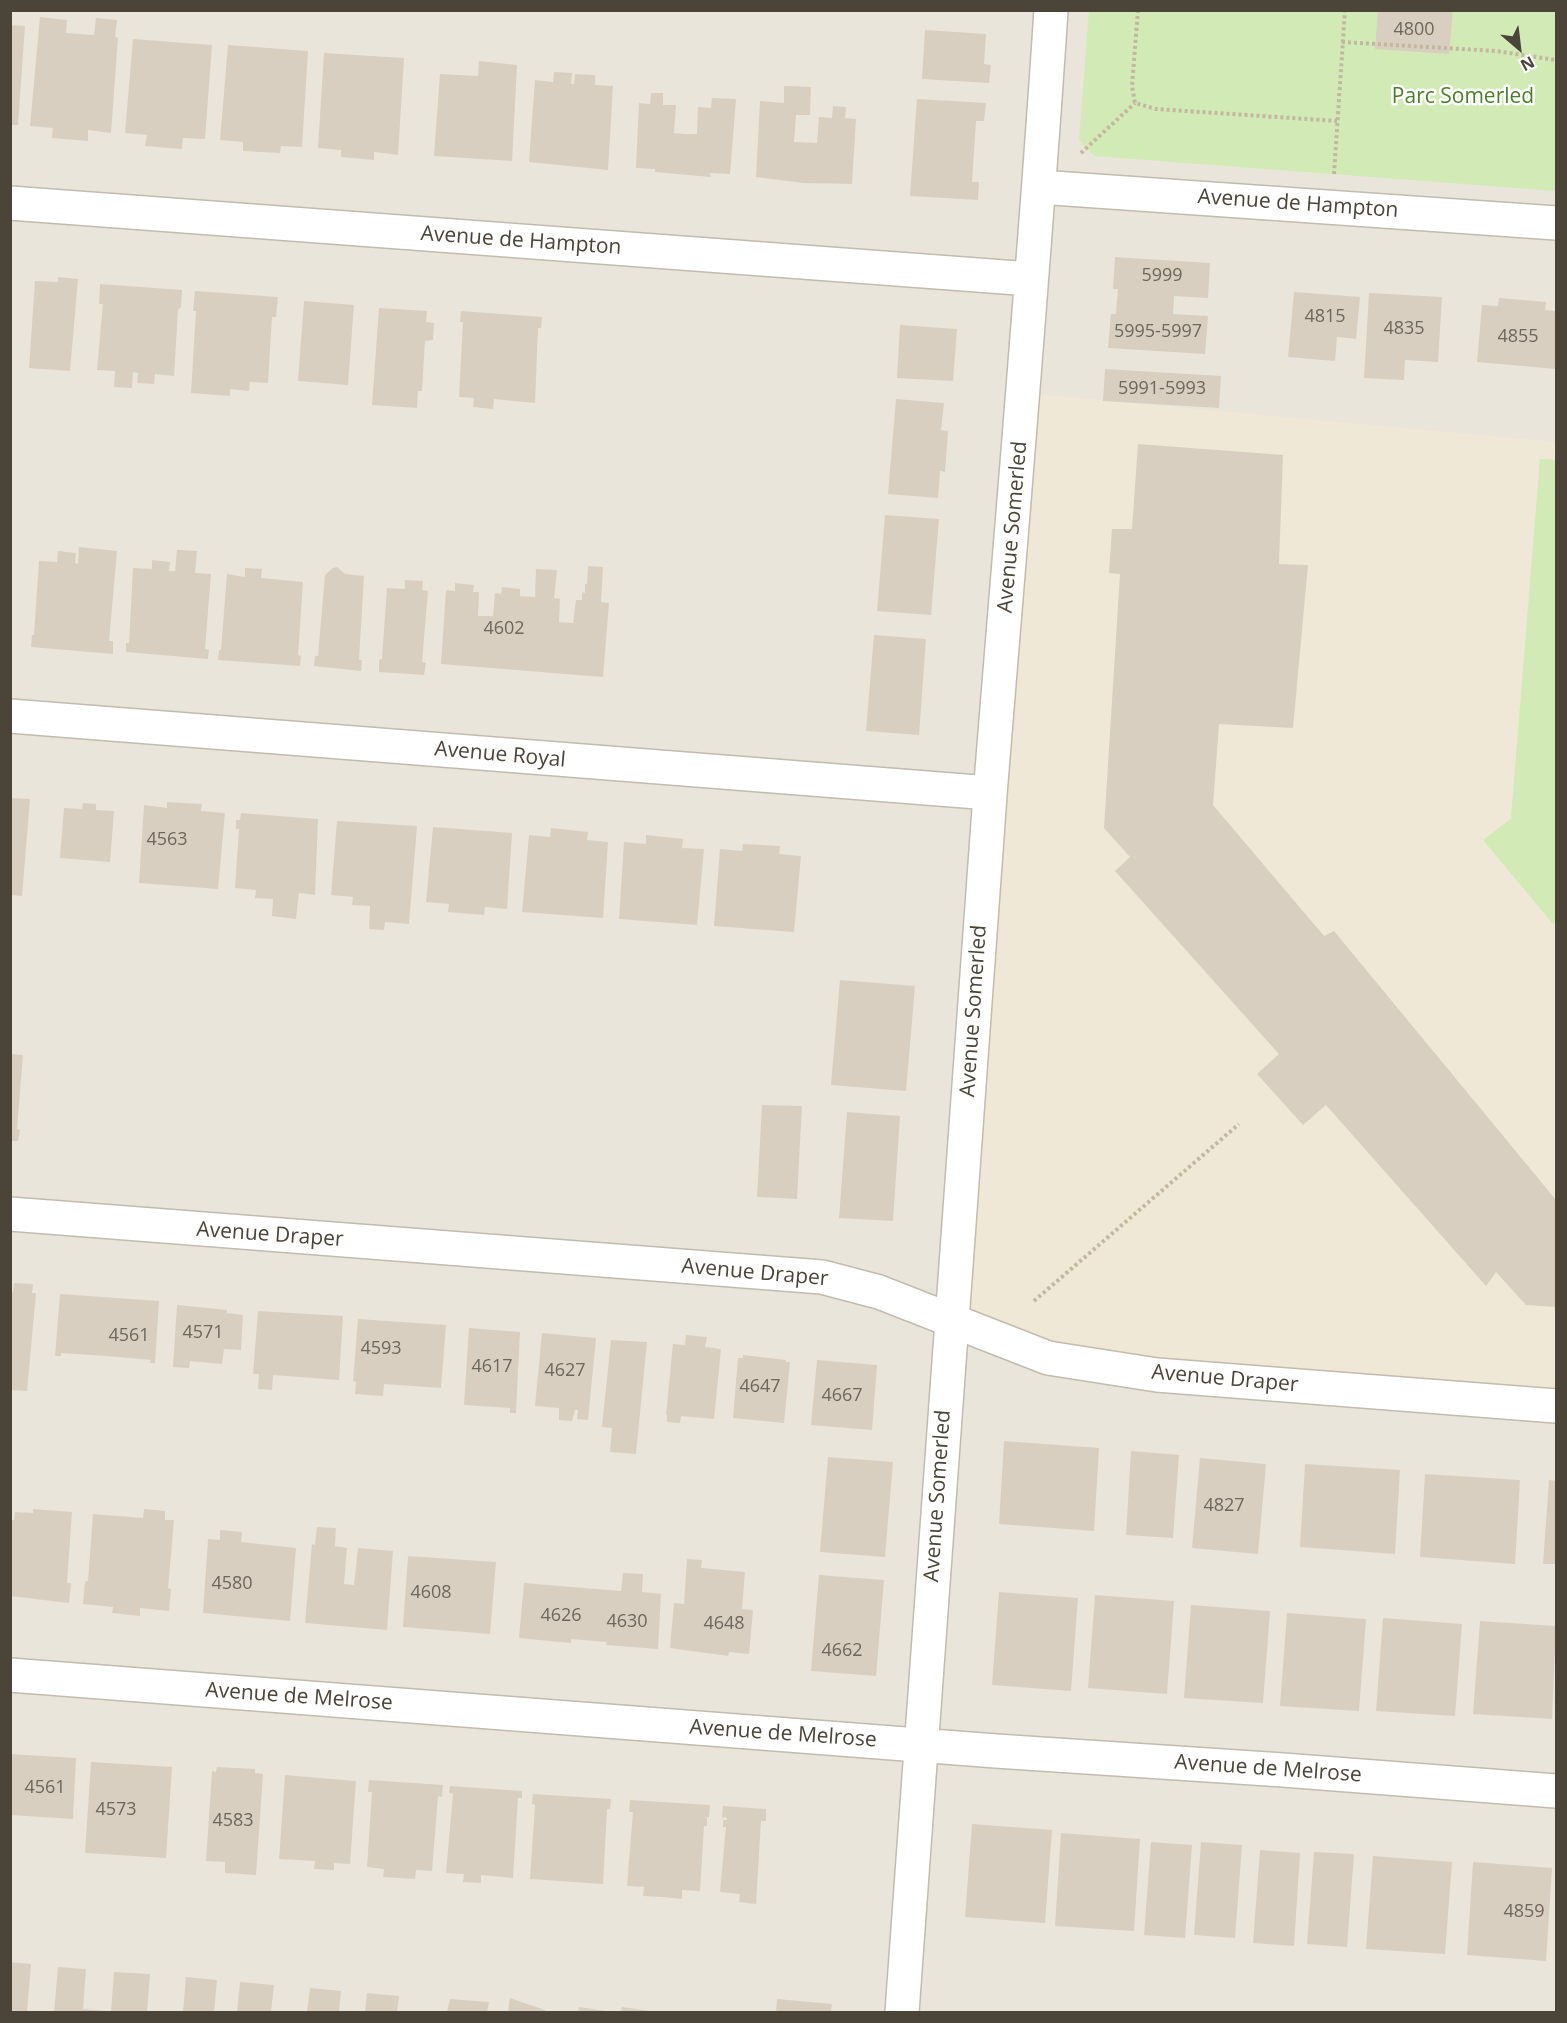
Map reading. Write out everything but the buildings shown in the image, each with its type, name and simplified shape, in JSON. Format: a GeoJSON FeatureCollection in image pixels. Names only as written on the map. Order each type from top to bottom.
{"type":"FeatureCollection","features":[{"type":"Feature","properties":{"kind":"street","name":"Avenue Somerled"},"geometry":{"type":"LineString","coordinates":[[902,2013],[990,794],[1022,420],[1051,10]]}},
{"type":"Feature","properties":{"kind":"street","name":"Avenue de Hampton"},"geometry":{"type":"LineString","coordinates":[[1039,187],[1557,223]]}},
{"type":"Feature","properties":{"kind":"street","name":"Avenue de Hampton"},"geometry":{"type":"LineString","coordinates":[[10,203],[1031,279]]}},
{"type":"Feature","properties":{"kind":"street","name":"Avenue Royal"},"geometry":{"type":"LineString","coordinates":[[10,716],[990,794]]}},
{"type":"Feature","properties":{"kind":"street","name":"Avenue Draper"},"geometry":{"type":"LineString","coordinates":[[10,1214],[822,1277],[879,1292],[1048,1358],[1157,1375],[1557,1406]]}},
{"type":"Feature","properties":{"kind":"street","name":"Avenue de Melrose"},"geometry":{"type":"LineString","coordinates":[[10,1675],[1557,1791]]}},
{"type":"Feature","properties":{"kind":"path"},"geometry":{"type":"LineString","coordinates":[[1135,103],[1132,86],[1138,10]]}},
{"type":"Feature","properties":{"kind":"path"},"geometry":{"type":"LineString","coordinates":[[1333,180],[1345,10]]}},
{"type":"Feature","properties":{"kind":"path"},"geometry":{"type":"LineString","coordinates":[[1342,42],[1496,51],[1557,60]]}},
{"type":"Feature","properties":{"kind":"path"},"geometry":{"type":"LineString","coordinates":[[1135,103],[1156,109],[1337,121]]}},
{"type":"Feature","properties":{"kind":"path"},"geometry":{"type":"LineString","coordinates":[[1082,153],[1135,103]]}},
{"type":"Feature","properties":{"kind":"path"},"geometry":{"type":"LineString","coordinates":[[1034,1300],[1239,1124]]}},
{"type":"Feature","properties":{"kind":"shaded area"},"geometry":{"type":"Polygon","coordinates":[[[11,11],[1556,11],[1556,2012],[11,2012],[11,11]]]}},
{"type":"Feature","properties":{"kind":"shaded area"},"geometry":{"type":"Polygon","coordinates":[[[1024,393],[1556,442],[1556,1398],[1058,1351],[951,1319],[1024,393]]]}},
{"type":"Feature","properties":{"kind":"green space","name":"Parc Somerled"},"geometry":{"type":"Polygon","coordinates":[[[1089,11],[1556,11],[1556,191],[1094,156],[1079,140],[1089,11]]]}},
{"type":"Feature","properties":{"kind":"green space"},"geometry":{"type":"Polygon","coordinates":[[[1540,459],[1556,460],[1556,921],[1553,924],[1483,840],[1513,817],[1511,817],[1540,459]]]}}]}
